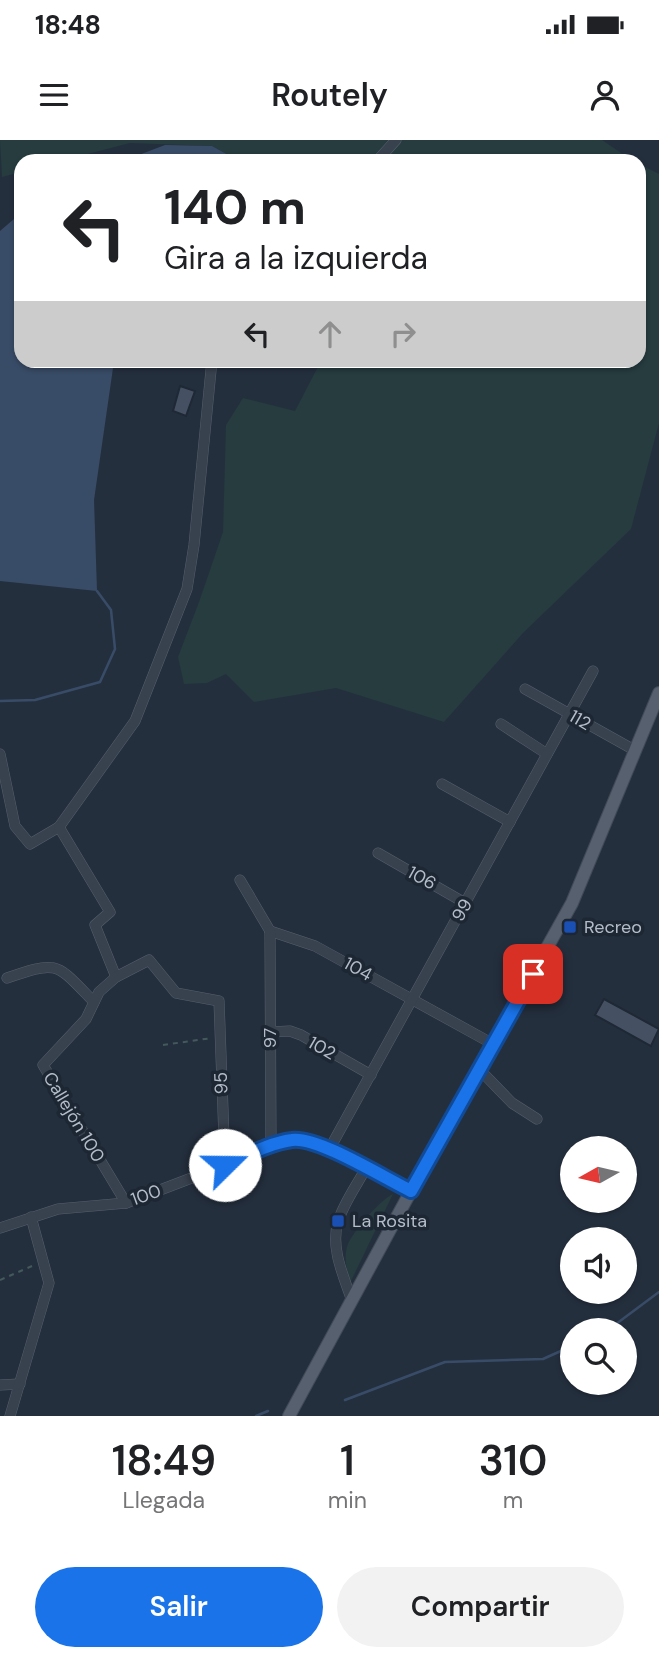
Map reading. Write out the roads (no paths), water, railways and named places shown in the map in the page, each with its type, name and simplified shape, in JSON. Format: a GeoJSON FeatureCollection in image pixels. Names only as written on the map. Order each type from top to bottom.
{"type":"FeatureCollection","features":[{"type":"Feature","properties":{"kind":"main road"},"geometry":{"type":"LineString","coordinates":[[289,1416],[572,903],[659,693]]}},
{"type":"Feature","properties":{"kind":"street"},"geometry":{"type":"LineString","coordinates":[[384,154],[397,140]]}},
{"type":"Feature","properties":{"kind":"street"},"geometry":{"type":"LineString","coordinates":[[0,754],[15,826],[30,844],[59,827],[135,721],[187,589],[194,545],[211,368]]}},
{"type":"Feature","properties":{"kind":"street","name":"99"},"geometry":{"type":"LineString","coordinates":[[330,1148],[593,671]]}},
{"type":"Feature","properties":{"kind":"street","name":"112"},"geometry":{"type":"LineString","coordinates":[[525,689],[636,751]]}},
{"type":"Feature","properties":{"kind":"street"},"geometry":{"type":"LineString","coordinates":[[501,724],[547,754]]}},
{"type":"Feature","properties":{"kind":"street"},"geometry":{"type":"LineString","coordinates":[[442,784],[510,822]]}},
{"type":"Feature","properties":{"kind":"street"},"geometry":{"type":"LineString","coordinates":[[59,827],[110,912],[95,925],[116,977]]}},
{"type":"Feature","properties":{"kind":"street","name":"106"},"geometry":{"type":"LineString","coordinates":[[378,853],[466,903]]}},
{"type":"Feature","properties":{"kind":"street"},"geometry":{"type":"LineString","coordinates":[[240,880],[270,930]]}},
{"type":"Feature","properties":{"kind":"street","name":"104"},"geometry":{"type":"LineString","coordinates":[[270,930],[315,946],[493,1044]]}},
{"type":"Feature","properties":{"kind":"street","name":"97"},"geometry":{"type":"LineString","coordinates":[[270,930],[271,1146]]}},
{"type":"Feature","properties":{"kind":"street","name":"95"},"geometry":{"type":"LineString","coordinates":[[116,977],[149,960],[176,993],[219,1001],[225,1165]]}},
{"type":"Feature","properties":{"kind":"street"},"geometry":{"type":"LineString","coordinates":[[7,978],[43,966],[63,970],[94,1002]]}},
{"type":"Feature","properties":{"kind":"street","name":"Callejón 100"},"geometry":{"type":"LineString","coordinates":[[116,977],[99,992],[86,1019],[43,1065],[126,1203]]}},
{"type":"Feature","properties":{"kind":"street","name":"102"},"geometry":{"type":"LineString","coordinates":[[271,1032],[290,1031],[300,1035],[370,1075]]}},
{"type":"Feature","properties":{"kind":"street"},"geometry":{"type":"LineString","coordinates":[[480,1070],[512,1103],[537,1119]]}},
{"type":"Feature","properties":{"kind":"street","name":"100"},"geometry":{"type":"LineString","coordinates":[[0,1228],[58,1209],[126,1203],[291,1140],[305,1139],[330,1148],[411,1191]]}},
{"type":"Feature","properties":{"kind":"street"},"geometry":{"type":"LineString","coordinates":[[352,1301],[340,1265],[336,1241],[338,1221],[366,1168]]}},
{"type":"Feature","properties":{"kind":"street"},"geometry":{"type":"LineString","coordinates":[[10,1416],[49,1283],[31,1217]]}},
{"type":"Feature","properties":{"kind":"street"},"geometry":{"type":"LineString","coordinates":[[0,1385],[20,1384]]}},
{"type":"Feature","properties":{"kind":"water"},"geometry":{"type":"Polygon","coordinates":[[[165,145],[212,146],[226,154],[141,154],[165,145]]]}},
{"type":"Feature","properties":{"kind":"water"},"geometry":{"type":"Polygon","coordinates":[[[14,219],[14,368],[113,368],[94,500],[97,591],[0,581],[0,231],[14,219]]]}},
{"type":"Feature","properties":{"kind":"waterway"},"geometry":{"type":"LineString","coordinates":[[0,701],[35,700],[100,682],[115,649],[111,610],[97,591]]}},
{"type":"Feature","properties":{"kind":"waterway"},"geometry":{"type":"LineString","coordinates":[[624,1318],[659,1292]]}},
{"type":"Feature","properties":{"kind":"waterway"},"geometry":{"type":"LineString","coordinates":[[345,1400],[445,1362],[543,1359],[560,1351]]}},
{"type":"Feature","properties":{"kind":"waterway"},"geometry":{"type":"LineString","coordinates":[[256,1416],[268,1411]]}},
{"type":"Feature","properties":{"kind":"place","name":"Recreo"},"geometry":{"type":"Point","coordinates":[570,927]}},
{"type":"Feature","properties":{"kind":"place","name":"La Rosita"},"geometry":{"type":"Point","coordinates":[338,1221]}}]}
